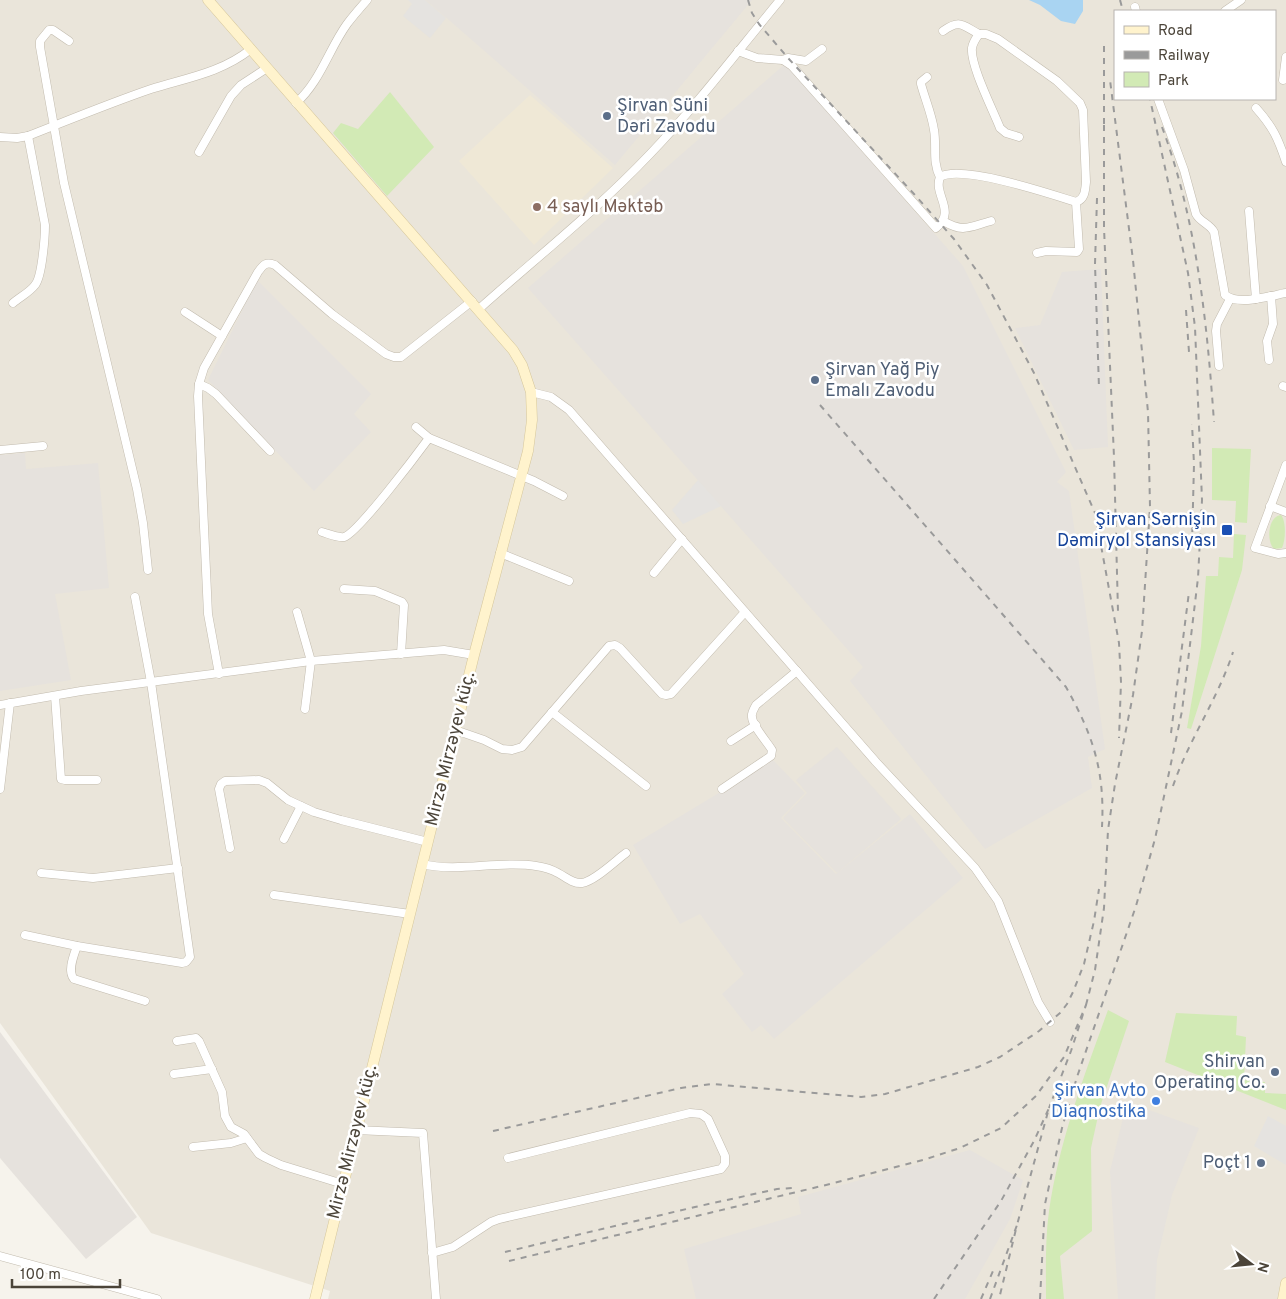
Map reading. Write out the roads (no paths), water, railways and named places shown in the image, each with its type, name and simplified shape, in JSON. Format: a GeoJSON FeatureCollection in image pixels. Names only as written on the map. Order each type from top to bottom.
{"type":"FeatureCollection","features":[{"type":"Feature","properties":{"kind":"main road","name":"Mirzə Mirzəyev küç."},"geometry":{"type":"LineString","coordinates":[[208,0],[513,350],[522,365],[532,392],[531,433],[522,476],[455,730],[315,1299]]}},
{"type":"Feature","properties":{"kind":"main road"},"geometry":{"type":"LineString","coordinates":[[1283,1299],[1286,1283]]}},
{"type":"Feature","properties":{"kind":"street"},"geometry":{"type":"LineString","coordinates":[[296,103],[313,84],[347,24],[367,0]]}},
{"type":"Feature","properties":{"kind":"street"},"geometry":{"type":"LineString","coordinates":[[219,674],[208,614],[199,384],[204,368],[264,264],[275,264],[332,314],[386,354],[394,357],[401,356],[475,305],[598,205],[628,177],[674,129],[780,0]]}},
{"type":"Feature","properties":{"kind":"street"},"geometry":{"type":"LineString","coordinates":[[1227,10],[1241,0]]}},
{"type":"Feature","properties":{"kind":"street"},"geometry":{"type":"LineString","coordinates":[[783,60],[792,66],[936,228],[943,221],[945,208],[938,182],[944,174],[1009,182],[1076,202],[1080,200],[1085,194],[1086,182],[1083,110],[1080,103],[1057,81],[998,39],[986,34],[979,34],[960,24],[954,24],[943,31]]}},
{"type":"Feature","properties":{"kind":"street"},"geometry":{"type":"LineString","coordinates":[[69,41],[53,30],[48,30],[40,41],[64,183],[137,489],[148,570]]}},
{"type":"Feature","properties":{"kind":"street"},"geometry":{"type":"LineString","coordinates":[[979,34],[972,48],[977,72],[1000,128],[1006,133],[1020,136]]}},
{"type":"Feature","properties":{"kind":"street"},"geometry":{"type":"LineString","coordinates":[[0,137],[17,138],[28,136],[150,90],[223,68],[240,58],[250,49]]}},
{"type":"Feature","properties":{"kind":"street"},"geometry":{"type":"LineString","coordinates":[[738,51],[757,58],[783,60],[788,58],[806,61],[822,49]]}},
{"type":"Feature","properties":{"kind":"street"},"geometry":{"type":"LineString","coordinates":[[1283,80],[1286,57]]}},
{"type":"Feature","properties":{"kind":"street"},"geometry":{"type":"LineString","coordinates":[[199,152],[231,96],[241,85],[267,68]]}},
{"type":"Feature","properties":{"kind":"street"},"geometry":{"type":"LineString","coordinates":[[927,77],[921,84],[935,133],[935,168],[940,177]]}},
{"type":"Feature","properties":{"kind":"street"},"geometry":{"type":"LineString","coordinates":[[1158,100],[1184,170],[1196,214],[1214,232],[1225,295],[1230,299],[1239,301],[1286,293]]}},
{"type":"Feature","properties":{"kind":"street"},"geometry":{"type":"LineString","coordinates":[[1256,108],[1272,125],[1286,162]]}},
{"type":"Feature","properties":{"kind":"street"},"geometry":{"type":"LineString","coordinates":[[13,303],[36,284],[45,236],[28,136]]}},
{"type":"Feature","properties":{"kind":"street"},"geometry":{"type":"LineString","coordinates":[[1036,253],[1046,251],[1077,252],[1079,250],[1076,202]]}},
{"type":"Feature","properties":{"kind":"street"},"geometry":{"type":"LineString","coordinates":[[1249,212],[1256,298]]}},
{"type":"Feature","properties":{"kind":"street"},"geometry":{"type":"LineString","coordinates":[[943,221],[956,228],[963,229],[991,221]]}},
{"type":"Feature","properties":{"kind":"street"},"geometry":{"type":"LineString","coordinates":[[1269,360],[1267,341],[1273,324],[1271,296]]}},
{"type":"Feature","properties":{"kind":"street"},"geometry":{"type":"LineString","coordinates":[[1219,366],[1216,332],[1230,299]]}},
{"type":"Feature","properties":{"kind":"street"},"geometry":{"type":"LineString","coordinates":[[185,312],[222,336]]}},
{"type":"Feature","properties":{"kind":"street"},"geometry":{"type":"LineString","coordinates":[[199,384],[216,394],[270,451]]}},
{"type":"Feature","properties":{"kind":"street"},"geometry":{"type":"LineString","coordinates":[[532,392],[551,397],[569,410],[876,762],[975,868],[1004,914],[1038,1002],[1050,1022]]}},
{"type":"Feature","properties":{"kind":"street"},"geometry":{"type":"LineString","coordinates":[[416,427],[429,438],[522,476],[563,496]]}},
{"type":"Feature","properties":{"kind":"street"},"geometry":{"type":"LineString","coordinates":[[322,532],[338,537],[349,535],[389,491],[429,438]]}},
{"type":"Feature","properties":{"kind":"street"},"geometry":{"type":"LineString","coordinates":[[0,450],[43,446]]}},
{"type":"Feature","properties":{"kind":"street"},"geometry":{"type":"LineString","coordinates":[[1286,465],[1255,548],[1278,554],[1286,553]]}},
{"type":"Feature","properties":{"kind":"street"},"geometry":{"type":"LineString","coordinates":[[1270,506],[1286,512]]}},
{"type":"Feature","properties":{"kind":"street"},"geometry":{"type":"LineString","coordinates":[[654,573],[682,539]]}},
{"type":"Feature","properties":{"kind":"street"},"geometry":{"type":"LineString","coordinates":[[500,554],[569,581]]}},
{"type":"Feature","properties":{"kind":"street"},"geometry":{"type":"LineString","coordinates":[[344,589],[375,592],[402,602],[404,605],[401,654]]}},
{"type":"Feature","properties":{"kind":"street"},"geometry":{"type":"LineString","coordinates":[[25,935],[77,946],[182,962],[189,960],[190,953],[151,682],[135,597]]}},
{"type":"Feature","properties":{"kind":"street"},"geometry":{"type":"LineString","coordinates":[[297,612],[311,661],[305,709]]}},
{"type":"Feature","properties":{"kind":"street"},"geometry":{"type":"LineString","coordinates":[[455,730],[502,749],[512,750],[522,747],[609,646],[615,645],[620,648],[662,694],[671,694],[746,612]]}},
{"type":"Feature","properties":{"kind":"street"},"geometry":{"type":"LineString","coordinates":[[0,705],[151,682],[311,661],[444,650],[474,655]]}},
{"type":"Feature","properties":{"kind":"street"},"geometry":{"type":"LineString","coordinates":[[722,789],[771,756],[772,750],[751,716],[756,705],[797,671]]}},
{"type":"Feature","properties":{"kind":"street"},"geometry":{"type":"LineString","coordinates":[[55,696],[61,778],[66,780],[97,780]]}},
{"type":"Feature","properties":{"kind":"street"},"geometry":{"type":"LineString","coordinates":[[0,789],[10,703]]}},
{"type":"Feature","properties":{"kind":"street"},"geometry":{"type":"LineString","coordinates":[[552,712],[646,786]]}},
{"type":"Feature","properties":{"kind":"street"},"geometry":{"type":"LineString","coordinates":[[731,741],[756,725]]}},
{"type":"Feature","properties":{"kind":"street"},"geometry":{"type":"LineString","coordinates":[[230,848],[219,789],[225,781],[259,780],[267,783],[280,795],[300,806],[341,820],[428,842]]}},
{"type":"Feature","properties":{"kind":"street"},"geometry":{"type":"LineString","coordinates":[[284,839],[300,806]]}},
{"type":"Feature","properties":{"kind":"street"},"geometry":{"type":"LineString","coordinates":[[422,864],[447,868],[504,863],[523,864],[542,867],[557,872],[572,882],[581,883],[588,882],[626,853]]}},
{"type":"Feature","properties":{"kind":"street"},"geometry":{"type":"LineString","coordinates":[[41,874],[93,878],[178,868]]}},
{"type":"Feature","properties":{"kind":"street"},"geometry":{"type":"LineString","coordinates":[[274,894],[410,914]]}},
{"type":"Feature","properties":{"kind":"street"},"geometry":{"type":"LineString","coordinates":[[77,946],[71,970],[71,976],[74,979],[145,1001]]}},
{"type":"Feature","properties":{"kind":"street"},"geometry":{"type":"LineString","coordinates":[[177,1041],[196,1038],[199,1041],[222,1092],[227,1123],[248,1138],[259,1154],[280,1165],[343,1184]]}},
{"type":"Feature","properties":{"kind":"street"},"geometry":{"type":"LineString","coordinates":[[174,1074],[212,1068]]}},
{"type":"Feature","properties":{"kind":"street"},"geometry":{"type":"LineString","coordinates":[[432,1253],[454,1247],[491,1222],[499,1219],[721,1170],[725,1164],[725,1156],[708,1119],[701,1114],[690,1113],[508,1158]]}},
{"type":"Feature","properties":{"kind":"street"},"geometry":{"type":"LineString","coordinates":[[356,1130],[422,1133],[436,1299]]}},
{"type":"Feature","properties":{"kind":"street"},"geometry":{"type":"LineString","coordinates":[[193,1147],[231,1143],[248,1138]]}},
{"type":"Feature","properties":{"kind":"street"},"geometry":{"type":"LineString","coordinates":[[0,1256],[157,1299]]}},
{"type":"Feature","properties":{"kind":"water"},"geometry":{"type":"Polygon","coordinates":[[[1029,0],[1083,0],[1083,11],[1075,24],[1061,21],[1040,5],[1029,0]]]}},
{"type":"Feature","properties":{"kind":"railway"},"geometry":{"type":"LineString","coordinates":[[748,0],[752,13],[759,24],[788,58],[954,239],[987,285],[1034,373],[1095,513],[1119,643],[1121,682],[1119,738]]}},
{"type":"Feature","properties":{"kind":"railway"},"geometry":{"type":"LineString","coordinates":[[1120,0],[1123,10]]}},
{"type":"Feature","properties":{"kind":"railway"},"geometry":{"type":"LineString","coordinates":[[1104,46],[1104,131]]}},
{"type":"Feature","properties":{"kind":"railway"},"geometry":{"type":"LineString","coordinates":[[1086,1005],[1095,970],[1104,908],[1108,830],[1133,695],[1142,631],[1150,507],[1148,412],[1133,260],[1110,80]]}},
{"type":"Feature","properties":{"kind":"railway"},"geometry":{"type":"LineString","coordinates":[[1040,1299],[1045,1204],[1062,1128],[1077,1077],[1136,906],[1155,839],[1182,711],[1198,578],[1202,500],[1195,327],[1188,273],[1150,100]]}},
{"type":"Feature","properties":{"kind":"railway"},"geometry":{"type":"LineString","coordinates":[[1104,125],[1104,228],[1114,457],[1118,612]]}},
{"type":"Feature","properties":{"kind":"railway"},"geometry":{"type":"LineString","coordinates":[[1162,127],[1184,199],[1192,236],[1204,310],[1214,422]]}},
{"type":"Feature","properties":{"kind":"railway"},"geometry":{"type":"LineString","coordinates":[[1097,198],[1095,264],[1099,388]]}},
{"type":"Feature","properties":{"kind":"railway"},"geometry":{"type":"LineString","coordinates":[[1186,310],[1189,352]]}},
{"type":"Feature","properties":{"kind":"railway"},"geometry":{"type":"LineString","coordinates":[[820,405],[1066,687],[1083,721],[1095,754],[1101,788],[1102,827]]}},
{"type":"Feature","properties":{"kind":"railway"},"geometry":{"type":"LineString","coordinates":[[1192,424],[1194,464],[1192,544]]}},
{"type":"Feature","properties":{"kind":"railway"},"geometry":{"type":"LineString","coordinates":[[1171,733],[1189,592]]}},
{"type":"Feature","properties":{"kind":"railway"},"geometry":{"type":"LineString","coordinates":[[1173,786],[1187,752],[1220,686],[1233,652]]}},
{"type":"Feature","properties":{"kind":"railway"},"geometry":{"type":"LineString","coordinates":[[493,1131],[681,1088],[712,1084],[861,1097],[885,1094],[978,1067],[1000,1057],[1039,1031],[1060,1013],[1067,1004],[1084,964],[1099,889]]}},
{"type":"Feature","properties":{"kind":"railway"},"geometry":{"type":"LineString","coordinates":[[509,1261],[830,1184],[923,1160],[960,1148],[1001,1128],[1036,1096],[1064,1057],[1086,1005],[1049,1108]]}},
{"type":"Feature","properties":{"kind":"railway"},"geometry":{"type":"LineString","coordinates":[[934,1299],[1001,1201],[1034,1141],[1049,1108],[1017,1225]]}},
{"type":"Feature","properties":{"kind":"railway"},"geometry":{"type":"LineString","coordinates":[[505,1252],[695,1207],[777,1189],[792,1188]]}},
{"type":"Feature","properties":{"kind":"railway"},"geometry":{"type":"LineString","coordinates":[[990,1299],[1017,1225],[999,1299]]}},
{"type":"Feature","properties":{"kind":"railway"},"geometry":{"type":"LineString","coordinates":[[981,1299],[993,1271]]}},
{"type":"Feature","properties":{"kind":"place","name":"Şirvan Süni Dəri Zavodu"},"geometry":{"type":"Point","coordinates":[607,116]}},
{"type":"Feature","properties":{"kind":"place","name":"4 saylı Məktəb"},"geometry":{"type":"Point","coordinates":[537,207]}},
{"type":"Feature","properties":{"kind":"place","name":"Şirvan Yağ Piy Emalı Zavodu"},"geometry":{"type":"Point","coordinates":[815,380]}},
{"type":"Feature","properties":{"kind":"place","name":"Şirvan Sərnişin Dəmiryol Stansiyası"},"geometry":{"type":"Point","coordinates":[1227,530]}},
{"type":"Feature","properties":{"kind":"place","name":"Shirvan Operating Co."},"geometry":{"type":"Point","coordinates":[1275,1072]}},
{"type":"Feature","properties":{"kind":"place","name":"Şirvan Avto Diaqnostika"},"geometry":{"type":"Point","coordinates":[1156,1101]}},
{"type":"Feature","properties":{"kind":"place","name":"Poçt 1"},"geometry":{"type":"Point","coordinates":[1261,1163]}}]}
